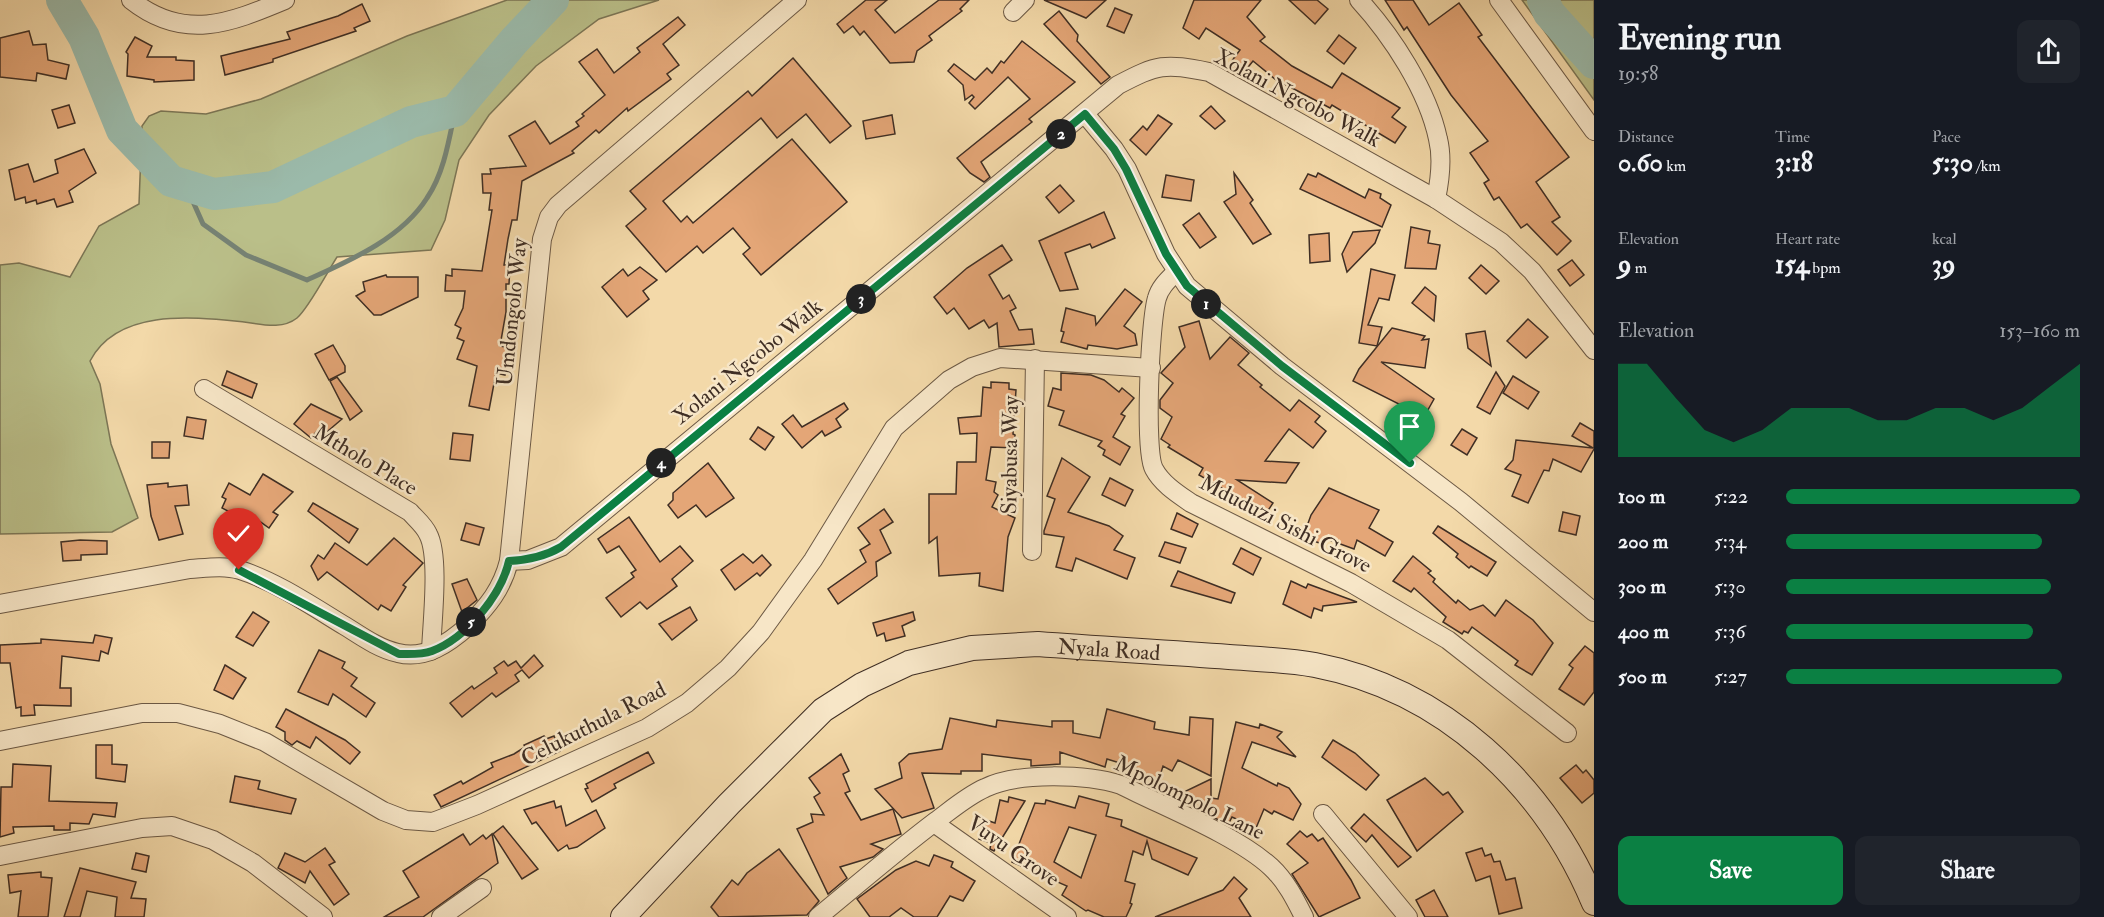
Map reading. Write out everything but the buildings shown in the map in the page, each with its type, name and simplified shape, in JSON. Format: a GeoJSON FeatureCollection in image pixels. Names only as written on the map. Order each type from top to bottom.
{"type":"FeatureCollection","features":[{"type":"Feature","properties":{"kind":"street"},"geometry":{"type":"LineString","coordinates":[[131,0],[170,23],[202,27],[240,19],[285,0]]}},
{"type":"Feature","properties":{"kind":"street","name":"Umdongolo Way"},"geometry":{"type":"LineString","coordinates":[[509,561],[542,239],[549,217],[558,205],[797,0]]}},
{"type":"Feature","properties":{"kind":"street"},"geometry":{"type":"LineString","coordinates":[[1359,0],[1380,24],[1404,62],[1432,117],[1439,141],[1441,166],[1436,199]]}},
{"type":"Feature","properties":{"kind":"street"},"geometry":{"type":"LineString","coordinates":[[1499,0],[1594,131]]}},
{"type":"Feature","properties":{"kind":"street","name":"Xolani Ngcobo Walk"},"geometry":{"type":"LineString","coordinates":[[509,561],[528,560],[547,555],[561,547],[1118,85],[1151,68],[1176,66],[1209,72],[1436,199],[1518,256],[1594,350]]}},
{"type":"Feature","properties":{"kind":"street"},"geometry":{"type":"LineString","coordinates":[[1085,114],[1114,149],[1126,169],[1176,272],[1187,286],[1274,359],[1461,502],[1594,612]]}},
{"type":"Feature","properties":{"kind":"street","name":"Mduduzi Sishi Grove"},"geometry":{"type":"LineString","coordinates":[[1176,272],[1164,284],[1156,300],[1149,446],[1153,468],[1168,486],[1191,503],[1351,584],[1448,640],[1567,734]]}},
{"type":"Feature","properties":{"kind":"street","name":"Celukuthula Road"},"geometry":{"type":"LineString","coordinates":[[0,741],[142,713],[178,713],[220,724],[265,742],[383,811],[406,820],[433,822],[606,749],[647,728],[687,703],[728,668],[761,632],[813,560],[885,440],[906,416],[950,380],[972,367],[1000,358],[1152,368]]}},
{"type":"Feature","properties":{"kind":"street","name":"Siyabusa Way"},"geometry":{"type":"LineString","coordinates":[[1032,551],[1035,359]]}},
{"type":"Feature","properties":{"kind":"street","name":"Mtholo Place"},"geometry":{"type":"LineString","coordinates":[[204,389],[410,512],[421,523],[428,534],[434,556],[432,651]]}},
{"type":"Feature","properties":{"kind":"street"},"geometry":{"type":"LineString","coordinates":[[0,604],[190,569],[217,567],[239,570],[267,583],[367,639],[399,654],[432,651],[462,630],[488,607],[502,582],[509,561]]}},
{"type":"Feature","properties":{"kind":"street","name":"Nyala Road"},"geometry":{"type":"LineString","coordinates":[[623,917],[761,770],[823,710],[862,685],[909,663],[945,652],[1000,644],[1038,644],[1294,662],[1337,670],[1374,682],[1438,713],[1465,731],[1497,759],[1540,807],[1561,837],[1576,862],[1594,903]]}},
{"type":"Feature","properties":{"kind":"street","name":"Mpolompolo Lane"},"geometry":{"type":"LineString","coordinates":[[818,917],[934,823],[984,788],[1001,782],[1072,775],[1100,778],[1121,785],[1248,851],[1270,866],[1283,880],[1304,917]]}},
{"type":"Feature","properties":{"kind":"street"},"geometry":{"type":"LineString","coordinates":[[1323,814],[1408,917]]}},
{"type":"Feature","properties":{"kind":"street","name":"Vuvu Grove"},"geometry":{"type":"LineString","coordinates":[[934,823],[1067,917]]}},
{"type":"Feature","properties":{"kind":"street"},"geometry":{"type":"LineString","coordinates":[[0,856],[142,828],[172,826],[213,840],[252,863],[324,917]]}},
{"type":"Feature","properties":{"kind":"street"},"geometry":{"type":"LineString","coordinates":[[441,917],[482,888]]}},
{"type":"Feature","properties":{"kind":"green space"},"geometry":{"type":"Polygon","coordinates":[[[507,0],[659,0],[599,19],[536,66],[489,115],[459,160],[445,220],[431,250],[337,257],[302,313],[285,324],[180,318],[158,320],[138,324],[119,332],[103,344],[90,361],[100,384],[111,444],[138,518],[112,532],[0,534],[0,265],[19,263],[70,277],[99,226],[139,204],[142,126],[149,116],[161,111],[206,114],[261,99],[407,36],[507,0]]]}},
{"type":"Feature","properties":{"kind":"green space"},"geometry":{"type":"Polygon","coordinates":[[[1522,0],[1594,0],[1594,100],[1522,0]]]}},
{"type":"Feature","properties":{"kind":"waterway"},"geometry":{"type":"LineString","coordinates":[[62,0],[84,37],[122,130],[171,181],[214,194],[273,187],[411,122],[455,111],[514,41],[553,0]]}},
{"type":"Feature","properties":{"kind":"waterway"},"geometry":{"type":"LineString","coordinates":[[1543,0],[1549,13],[1594,63]]}},
{"type":"Feature","properties":{"kind":"waterway"},"geometry":{"type":"LineString","coordinates":[[186,186],[203,224],[246,255],[307,280],[373,247],[389,237],[416,213],[438,178],[455,111]]}},
{"type":"Feature","properties":{"kind":"route"},"geometry":{"type":"LineString","coordinates":[[239,570],[399,654],[432,651],[443,645],[488,607],[506,574],[509,561],[528,560],[547,555],[561,547],[1085,114],[1114,149],[1126,169],[1141,196],[1166,254],[1187,286],[1282,366],[1410,463]]}}]}
